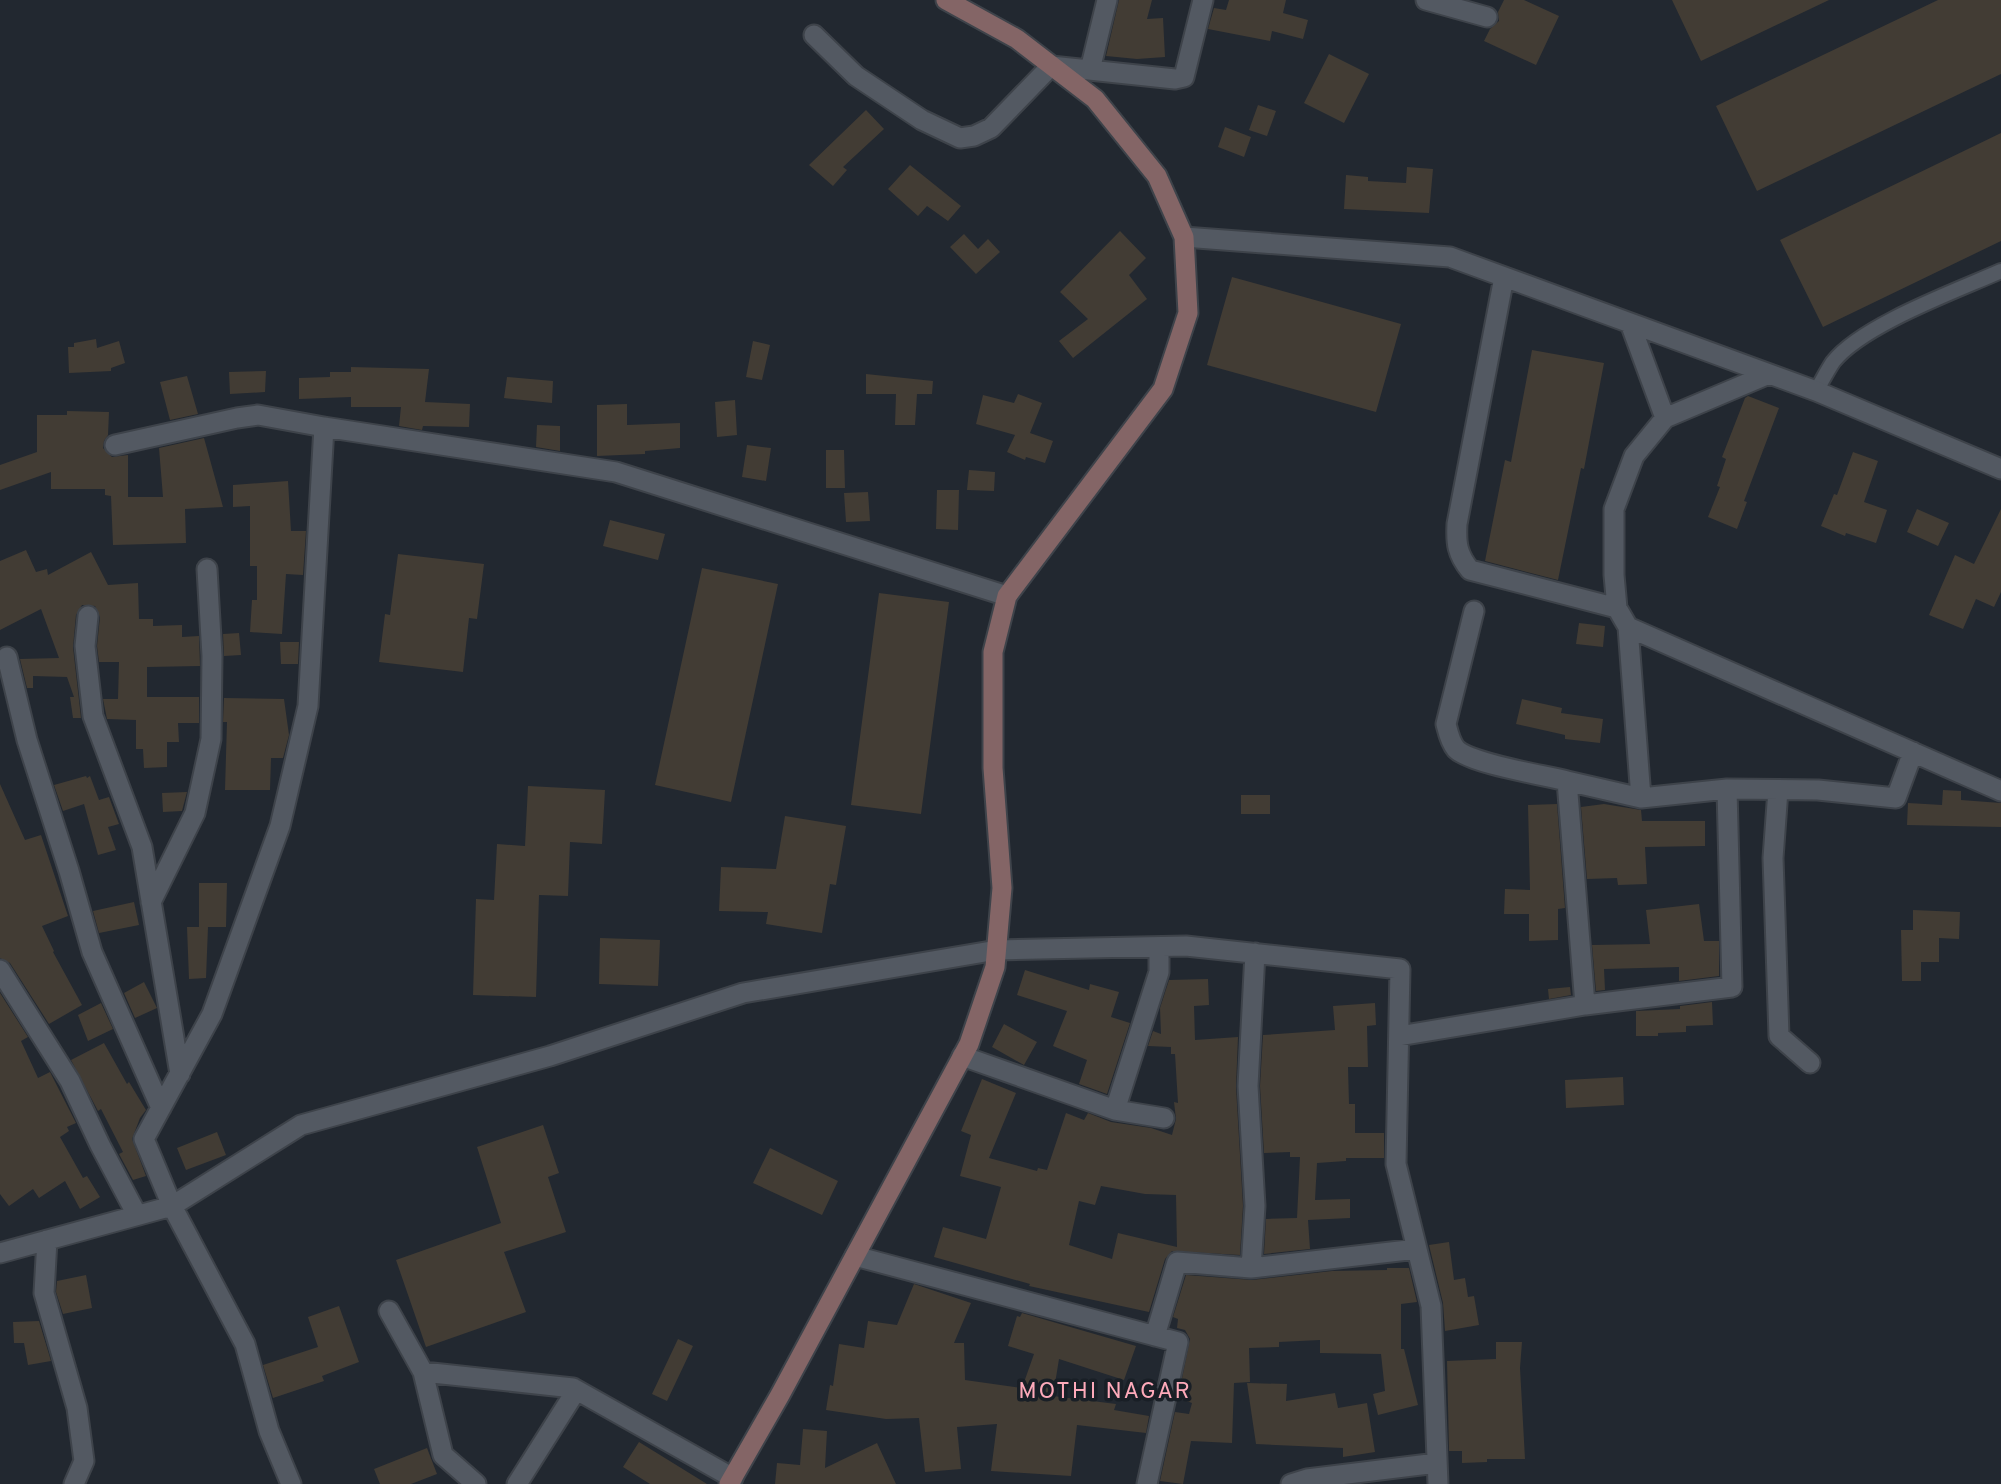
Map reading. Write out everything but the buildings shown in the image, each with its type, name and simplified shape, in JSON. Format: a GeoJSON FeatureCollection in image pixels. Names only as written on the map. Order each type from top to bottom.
{"type":"FeatureCollection","features":[{"type":"Feature","properties":{"kind":"main road"},"geometry":{"type":"LineString","coordinates":[[731,1481],[969,1044],[995,967],[1002,888],[993,768],[993,652],[1007,596],[1163,389],[1188,313],[1184,237],[1157,176],[1095,99],[1017,39],[946,0]]}},
{"type":"Feature","properties":{"kind":"street"},"geometry":{"type":"LineString","coordinates":[[1090,70],[1107,0]]}},
{"type":"Feature","properties":{"kind":"street"},"geometry":{"type":"LineString","coordinates":[[814,35],[856,76],[922,120],[960,138],[974,136],[991,128],[1051,66],[1175,79],[1184,77],[1203,0]]}},
{"type":"Feature","properties":{"kind":"street"},"geometry":{"type":"LineString","coordinates":[[1426,0],[1487,17]]}},
{"type":"Feature","properties":{"kind":"street"},"geometry":{"type":"LineString","coordinates":[[1184,237],[1450,257],[1816,391],[2001,469]]}},
{"type":"Feature","properties":{"kind":"street"},"geometry":{"type":"LineString","coordinates":[[1504,277],[1457,524],[1456,546],[1460,558],[1470,570],[1617,608]]}},
{"type":"Feature","properties":{"kind":"street"},"geometry":{"type":"LineString","coordinates":[[1630,323],[1665,418]]}},
{"type":"Feature","properties":{"kind":"street"},"geometry":{"type":"LineString","coordinates":[[1641,798],[1628,627],[1617,608],[1614,509],[1634,456],[1665,418],[1769,373]]}},
{"type":"Feature","properties":{"kind":"street"},"geometry":{"type":"LineString","coordinates":[[115,446],[258,415],[617,472],[1007,596]]}},
{"type":"Feature","properties":{"kind":"street"},"geometry":{"type":"LineString","coordinates":[[291,1484],[270,1431],[245,1344],[172,1206],[144,1139],[212,1014],[280,826],[307,706],[324,427]]}},
{"type":"Feature","properties":{"kind":"street"},"geometry":{"type":"LineString","coordinates":[[150,902],[195,813],[211,739],[212,656],[207,569]]}},
{"type":"Feature","properties":{"kind":"street"},"geometry":{"type":"LineString","coordinates":[[1474,611],[1446,724],[1450,739],[1457,750],[1472,758],[1641,798],[1727,789],[1818,790],[1896,798],[1913,752]]}},
{"type":"Feature","properties":{"kind":"street"},"geometry":{"type":"LineString","coordinates":[[88,616],[85,646],[93,716],[142,848],[180,1074]]}},
{"type":"Feature","properties":{"kind":"street"},"geometry":{"type":"LineString","coordinates":[[1628,627],[2001,791]]}},
{"type":"Feature","properties":{"kind":"street"},"geometry":{"type":"LineString","coordinates":[[7,657],[27,740],[92,952],[161,1108]]}},
{"type":"Feature","properties":{"kind":"street"},"geometry":{"type":"LineString","coordinates":[[1567,781],[1585,1005]]}},
{"type":"Feature","properties":{"kind":"street"},"geometry":{"type":"LineString","coordinates":[[1399,1037],[1585,1005],[1732,987],[1727,789]]}},
{"type":"Feature","properties":{"kind":"street"},"geometry":{"type":"LineString","coordinates":[[1777,790],[1773,858],[1779,1036],[1810,1063]]}},
{"type":"Feature","properties":{"kind":"street"},"geometry":{"type":"LineString","coordinates":[[0,1253],[172,1206],[302,1125],[550,1056],[743,993],[997,950],[1186,946],[1400,969],[1396,1164],[1430,1306],[1438,1484]]}},
{"type":"Feature","properties":{"kind":"street"},"geometry":{"type":"LineString","coordinates":[[1115,1110],[1159,972],[1159,947]]}},
{"type":"Feature","properties":{"kind":"street"},"geometry":{"type":"LineString","coordinates":[[1251,1268],[1255,1206],[1248,1086],[1255,953]]}},
{"type":"Feature","properties":{"kind":"street"},"geometry":{"type":"LineString","coordinates":[[0,970],[71,1081],[137,1216]]}},
{"type":"Feature","properties":{"kind":"street"},"geometry":{"type":"LineString","coordinates":[[962,1056],[1115,1110],[1164,1118]]}},
{"type":"Feature","properties":{"kind":"street"},"geometry":{"type":"LineString","coordinates":[[47,1240],[44,1293],[76,1408],[84,1461],[74,1484]]}},
{"type":"Feature","properties":{"kind":"street"},"geometry":{"type":"LineString","coordinates":[[1155,1336],[1177,1262],[1251,1268],[1416,1249]]}},
{"type":"Feature","properties":{"kind":"street"},"geometry":{"type":"LineString","coordinates":[[855,1256],[1178,1342],[1147,1484]]}},
{"type":"Feature","properties":{"kind":"street"},"geometry":{"type":"LineString","coordinates":[[389,1311],[423,1372],[443,1455],[476,1484]]}},
{"type":"Feature","properties":{"kind":"street"},"geometry":{"type":"LineString","coordinates":[[423,1372],[573,1388],[731,1481]]}},
{"type":"Feature","properties":{"kind":"street"},"geometry":{"type":"LineString","coordinates":[[517,1484],[572,1397],[573,1388]]}},
{"type":"Feature","properties":{"kind":"street"},"geometry":{"type":"LineString","coordinates":[[1291,1484],[1307,1479],[1437,1463]]}},
{"type":"Feature","properties":{"kind":"lane"},"geometry":{"type":"LineString","coordinates":[[1816,391],[1833,362],[1851,344],[2001,271]]}},
{"type":"Feature","properties":{"kind":"district","name":"MOTHI NAGAR"},"geometry":{"type":"Point","coordinates":[1105,1390]}}]}
